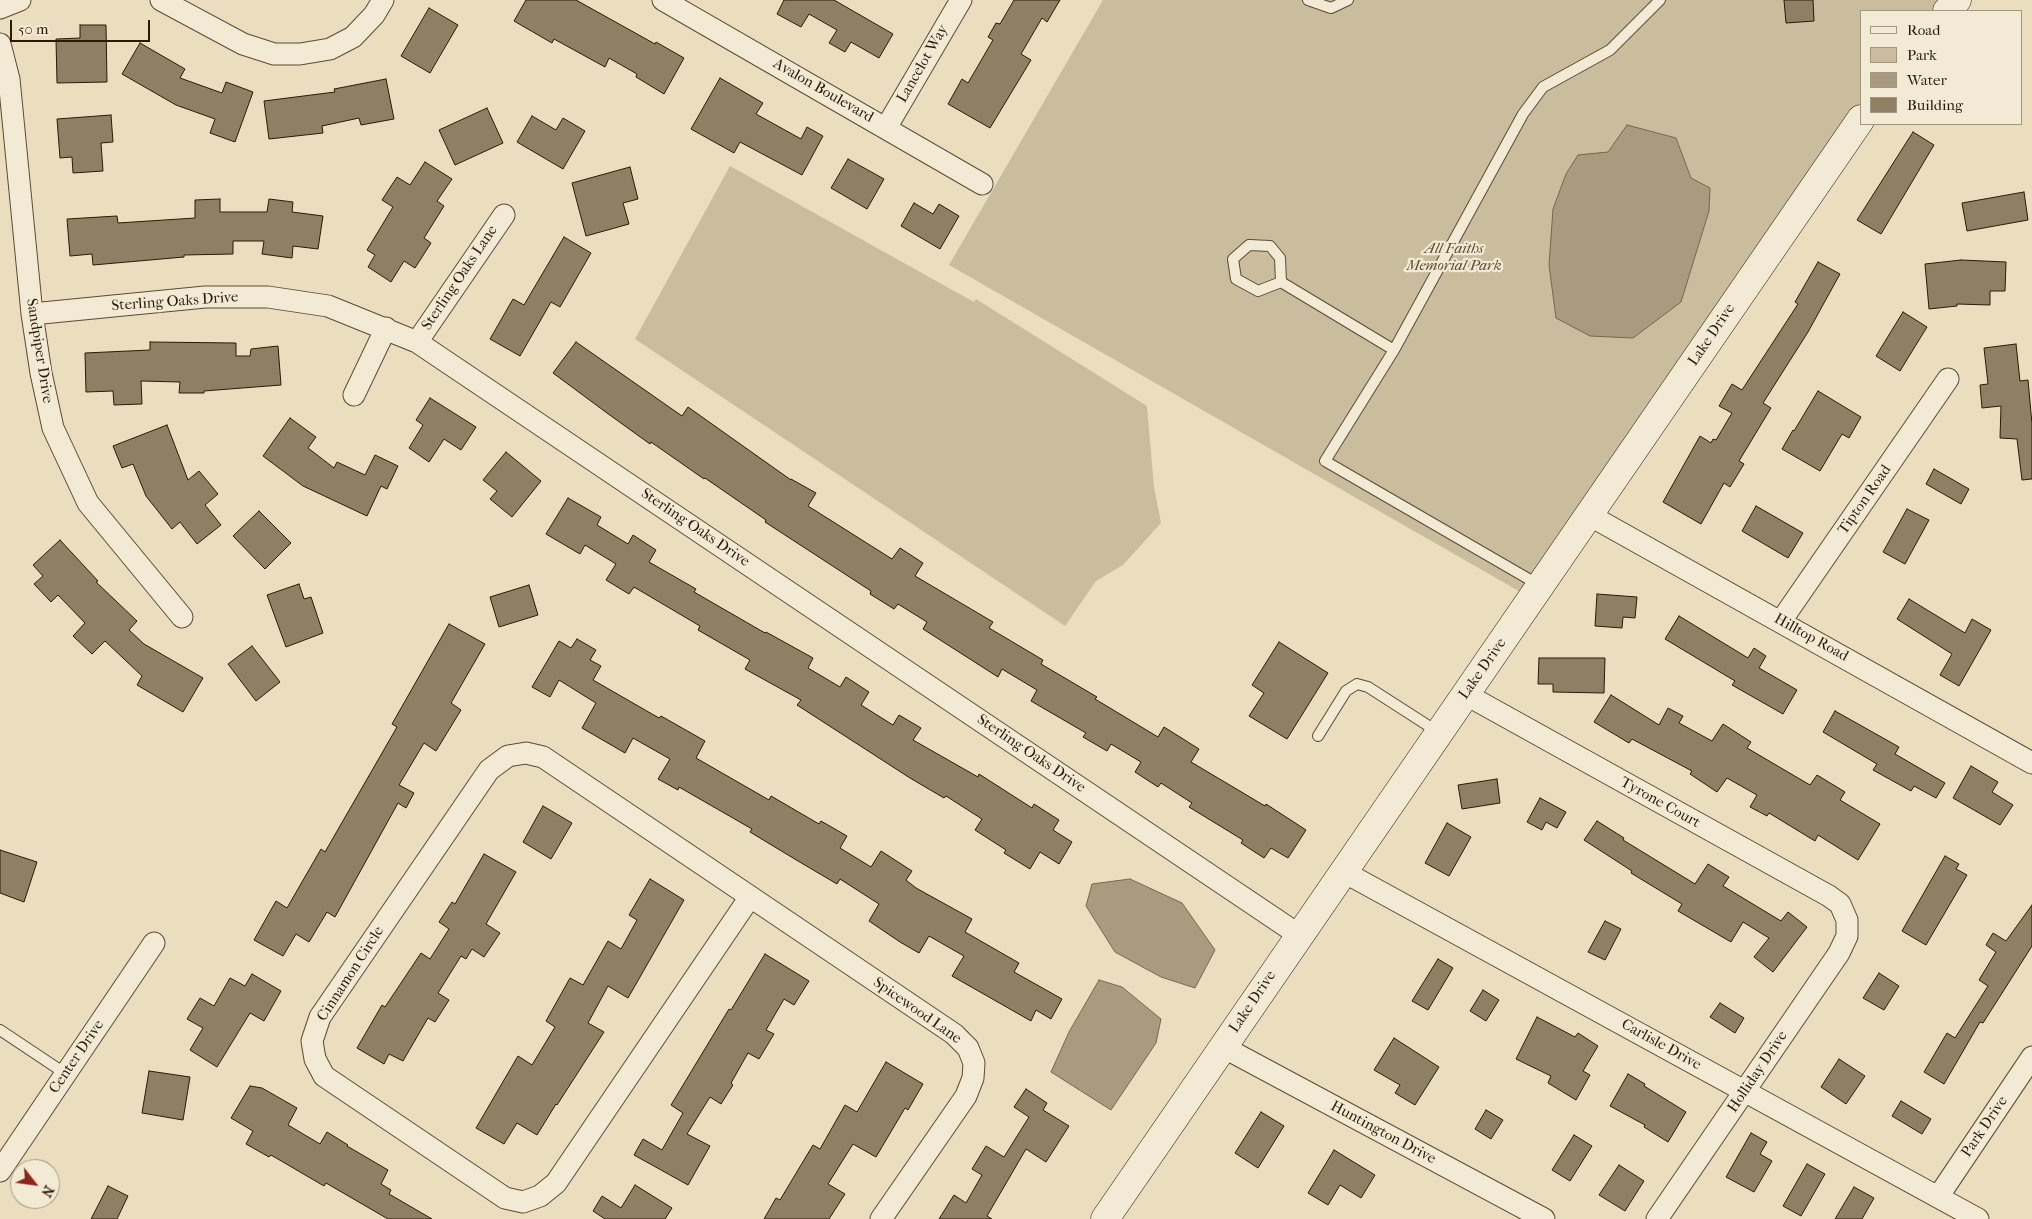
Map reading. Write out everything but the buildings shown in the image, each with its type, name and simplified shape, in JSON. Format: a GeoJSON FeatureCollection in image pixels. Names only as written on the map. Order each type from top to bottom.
{"type":"FeatureCollection","features":[{"type":"Feature","properties":{"kind":"street"},"geometry":{"type":"LineString","coordinates":[[0,8],[20,0]]}},
{"type":"Feature","properties":{"kind":"street"},"geometry":{"type":"LineString","coordinates":[[162,0],[244,44],[274,54],[300,54],[330,49],[353,37],[374,15],[383,0]]}},
{"type":"Feature","properties":{"kind":"street","name":"Avalon Boulevard"},"geometry":{"type":"LineString","coordinates":[[663,0],[982,184]]}},
{"type":"Feature","properties":{"kind":"street","name":"Lancelot Way"},"geometry":{"type":"LineString","coordinates":[[886,128],[961,0]]}},
{"type":"Feature","properties":{"kind":"street"},"geometry":{"type":"LineString","coordinates":[[1948,10],[1957,0]]}},
{"type":"Feature","properties":{"kind":"street","name":"Sandpiper Drive"},"geometry":{"type":"LineString","coordinates":[[0,44],[9,79],[32,314],[52,428],[88,503],[182,617]]}},
{"type":"Feature","properties":{"kind":"street","name":"Lake Drive"},"geometry":{"type":"LineString","coordinates":[[1106,1219],[1299,935],[1860,120]]}},
{"type":"Feature","properties":{"kind":"street","name":"Sterling Oaks Lane"},"geometry":{"type":"LineString","coordinates":[[417,342],[504,215]]}},
{"type":"Feature","properties":{"kind":"street","name":"Sterling Oaks Drive"},"geometry":{"type":"LineString","coordinates":[[32,314],[205,297],[268,297],[328,306],[417,342],[1299,935]]}},
{"type":"Feature","properties":{"kind":"street"},"geometry":{"type":"LineString","coordinates":[[354,395],[386,328]]}},
{"type":"Feature","properties":{"kind":"street","name":"Tipton Road"},"geometry":{"type":"LineString","coordinates":[[1781,621],[1948,379]]}},
{"type":"Feature","properties":{"kind":"street","name":"Hilltop Road"},"geometry":{"type":"LineString","coordinates":[[1589,515],[2032,763]]}},
{"type":"Feature","properties":{"kind":"street","name":"Tyrone Court"},"geometry":{"type":"LineString","coordinates":[[1465,694],[1829,896],[1840,904],[1847,920]]}},
{"type":"Feature","properties":{"kind":"street","name":"Cinnamon Circle"},"geometry":{"type":"LineString","coordinates":[[526,753],[543,757],[750,897],[556,1182],[540,1196],[522,1202],[505,1198],[324,1076],[315,1059],[312,1041],[320,1017],[489,770],[508,756],[526,753]]}},
{"type":"Feature","properties":{"kind":"street","name":"Carlisle Drive"},"geometry":{"type":"LineString","coordinates":[[1344,872],[1978,1219]]}},
{"type":"Feature","properties":{"kind":"street","name":"Spicewood Lane"},"geometry":{"type":"LineString","coordinates":[[750,897],[954,1034],[968,1048],[974,1063],[973,1078],[966,1096],[881,1219]]}},
{"type":"Feature","properties":{"kind":"street","name":"Holliday Drive"},"geometry":{"type":"LineString","coordinates":[[1657,1219],[1839,953],[1847,936],[1847,920]]}},
{"type":"Feature","properties":{"kind":"street","name":"Center Drive"},"geometry":{"type":"LineString","coordinates":[[0,1171],[154,943]]}},
{"type":"Feature","properties":{"kind":"street","name":"Huntington Drive"},"geometry":{"type":"LineString","coordinates":[[1223,1047],[1544,1219]]}},
{"type":"Feature","properties":{"kind":"street","name":"Park Drive"},"geometry":{"type":"LineString","coordinates":[[1938,1197],[2032,1057]]}},
{"type":"Feature","properties":{"kind":"lane"},"geometry":{"type":"LineString","coordinates":[[1308,0],[1331,8],[1348,0]]}},
{"type":"Feature","properties":{"kind":"lane"},"geometry":{"type":"LineString","coordinates":[[1540,586],[1325,461],[1394,350],[1523,114],[1543,87],[1610,50],[1660,0]]}},
{"type":"Feature","properties":{"kind":"lane"},"geometry":{"type":"LineString","coordinates":[[1249,245],[1270,246],[1280,258],[1281,282],[1258,291],[1236,279],[1233,259],[1249,245]]}},
{"type":"Feature","properties":{"kind":"lane"},"geometry":{"type":"LineString","coordinates":[[1281,282],[1394,350]]}},
{"type":"Feature","properties":{"kind":"lane"},"geometry":{"type":"LineString","coordinates":[[1318,736],[1346,691],[1357,684],[1368,687],[1439,733]]}},
{"type":"Feature","properties":{"kind":"lane"},"geometry":{"type":"LineString","coordinates":[[0,1030],[66,1074]]}},
{"type":"Feature","properties":{"kind":"green space","name":"All Faiths Memorial Park"},"geometry":{"type":"Polygon","coordinates":[[[1103,0],[1957,0],[1948,10],[1860,10],[1860,120],[1531,598],[949,265],[1103,0]]]}},
{"type":"Feature","properties":{"kind":"green space"},"geometry":{"type":"Polygon","coordinates":[[[730,166],[974,302],[976,299],[1147,406],[1154,487],[1161,523],[1123,565],[1096,581],[1065,626],[635,339],[730,166]]]}},
{"type":"Feature","properties":{"kind":"water"},"geometry":{"type":"Polygon","coordinates":[[[1627,125],[1676,138],[1691,178],[1710,188],[1709,211],[1681,302],[1633,338],[1590,336],[1556,318],[1549,265],[1553,209],[1566,174],[1578,155],[1608,152],[1627,125]]]}},
{"type":"Feature","properties":{"kind":"water"},"geometry":{"type":"Polygon","coordinates":[[[1130,879],[1182,903],[1215,950],[1195,988],[1161,977],[1115,952],[1086,906],[1092,884],[1130,879]]]}},
{"type":"Feature","properties":{"kind":"water"},"geometry":{"type":"Polygon","coordinates":[[[1099,980],[1122,987],[1161,1019],[1156,1043],[1111,1110],[1051,1072],[1069,1032],[1099,980]]]}}]}
